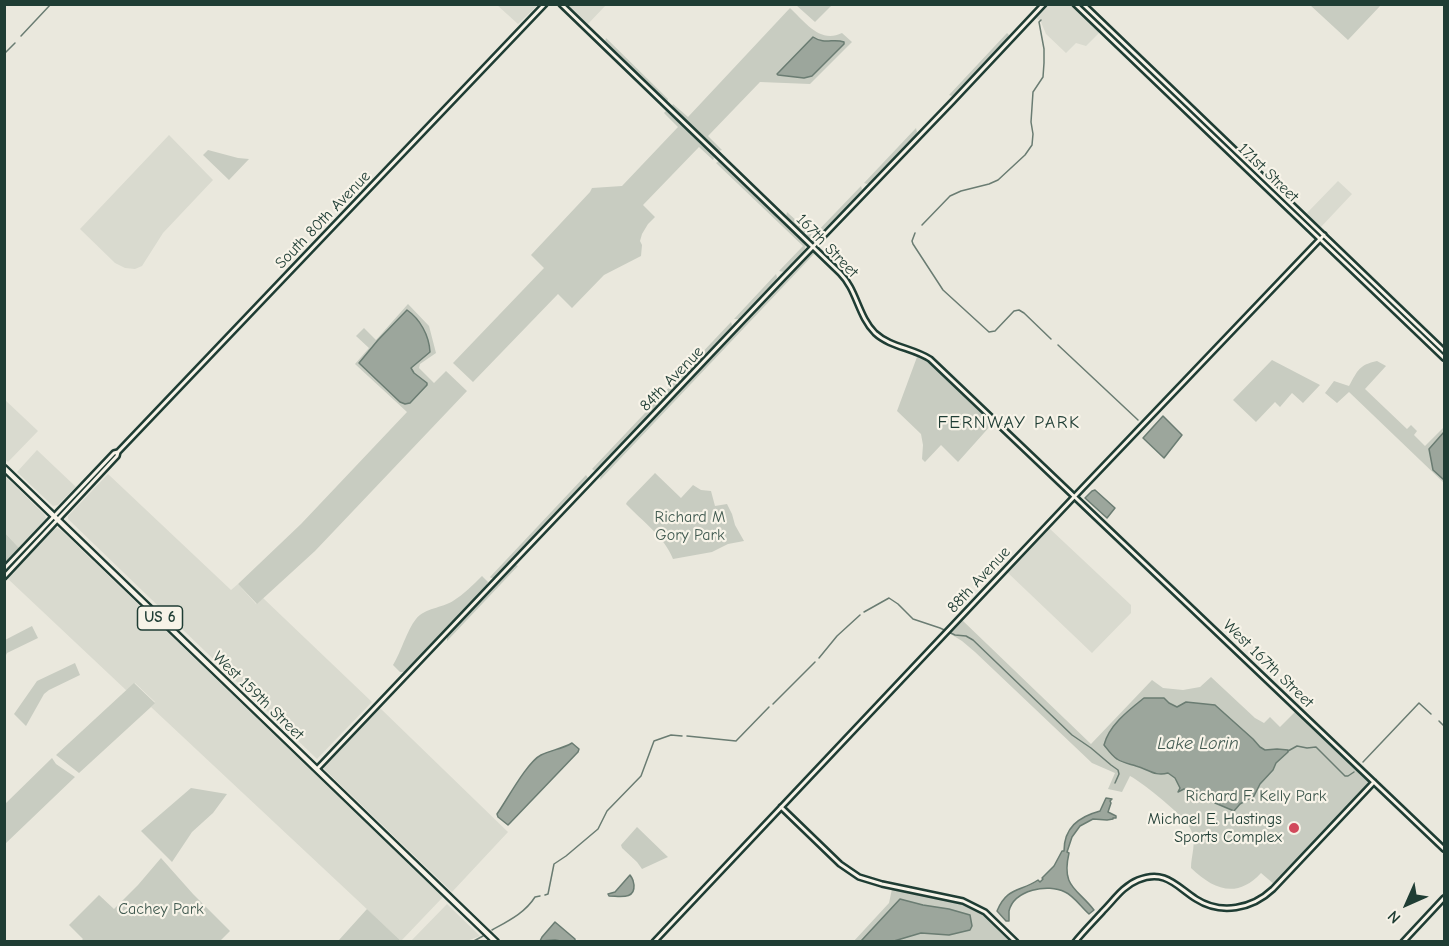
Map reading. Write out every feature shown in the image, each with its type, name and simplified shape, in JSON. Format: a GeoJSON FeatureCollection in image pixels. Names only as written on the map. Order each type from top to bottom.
{"type":"FeatureCollection","features":[{"type":"Feature","properties":{"kind":"main road","name":"West 159th Street"},"geometry":{"type":"LineString","coordinates":[[4,468],[496,942]]}},
{"type":"Feature","properties":{"kind":"street","name":"South 80th Avenue"},"geometry":{"type":"LineString","coordinates":[[4,569],[117,456],[118,452],[545,4]]}},
{"type":"Feature","properties":{"kind":"street","name":"167th Street"},"geometry":{"type":"LineString","coordinates":[[561,4],[846,279],[865,320],[873,331],[886,341],[923,354],[930,359],[1074,497]]}},
{"type":"Feature","properties":{"kind":"street","name":"84th Avenue"},"geometry":{"type":"LineString","coordinates":[[317,769],[1044,4]]}},
{"type":"Feature","properties":{"kind":"street","name":"171st Street"},"geometry":{"type":"LineString","coordinates":[[1075,4],[1444,358]]}},
{"type":"Feature","properties":{"kind":"street","name":"171st Street"},"geometry":{"type":"LineString","coordinates":[[1083,4],[1444,351]]}},
{"type":"Feature","properties":{"kind":"street","name":"88th Avenue"},"geometry":{"type":"LineString","coordinates":[[654,942],[1324,236]]}},
{"type":"Feature","properties":{"kind":"street","name":"West 167th Street"},"geometry":{"type":"LineString","coordinates":[[1074,497],[1444,849]]}},
{"type":"Feature","properties":{"kind":"street","name":"South 80th Avenue"},"geometry":{"type":"LineString","coordinates":[[4,577],[56,517]]}},
{"type":"Feature","properties":{"kind":"street"},"geometry":{"type":"LineString","coordinates":[[1075,942],[1123,890],[1146,878],[1162,878],[1172,881],[1198,900],[1215,907],[1241,907],[1256,902],[1273,889],[1374,782]]}},
{"type":"Feature","properties":{"kind":"street"},"geometry":{"type":"LineString","coordinates":[[781,807],[840,864],[859,877],[963,901],[985,912],[1016,942]]}},
{"type":"Feature","properties":{"kind":"street"},"geometry":{"type":"LineString","coordinates":[[1403,942],[1444,898]]}},
{"type":"Feature","properties":{"kind":"shaded area"},"geometry":{"type":"Polygon","coordinates":[[[497,5],[538,5],[518,24],[497,5]]]}},
{"type":"Feature","properties":{"kind":"shaded area"},"geometry":{"type":"Polygon","coordinates":[[[566,5],[606,5],[587,25],[566,5]]]}},
{"type":"Feature","properties":{"kind":"shaded area"},"geometry":{"type":"Polygon","coordinates":[[[1049,5],[1073,5],[1101,31],[1086,46],[1076,43],[1066,53],[1046,34],[1041,22],[1036,18],[1049,5]]]}},
{"type":"Feature","properties":{"kind":"shaded area"},"geometry":{"type":"Polygon","coordinates":[[[169,135],[213,180],[163,233],[142,266],[135,269],[125,268],[115,263],[80,229],[169,135]]]}},
{"type":"Feature","properties":{"kind":"shaded area"},"geometry":{"type":"Polygon","coordinates":[[[1338,181],[1352,194],[1320,228],[1306,214],[1338,181]]]}},
{"type":"Feature","properties":{"kind":"shaded area"},"geometry":{"type":"Polygon","coordinates":[[[4,399],[38,431],[8,462],[4,459],[4,399]]]}},
{"type":"Feature","properties":{"kind":"shaded area"},"geometry":{"type":"Polygon","coordinates":[[[37,450],[76,487],[58,505],[53,506],[17,472],[37,450]]]}},
{"type":"Feature","properties":{"kind":"shaded area"},"geometry":{"type":"Polygon","coordinates":[[[108,474],[231,590],[238,584],[256,604],[263,598],[372,702],[317,759],[68,519],[68,516],[108,474]]]}},
{"type":"Feature","properties":{"kind":"shaded area"},"geometry":{"type":"Polygon","coordinates":[[[4,475],[46,518],[46,522],[20,549],[5,533],[4,475]]]}},
{"type":"Feature","properties":{"kind":"shaded area"},"geometry":{"type":"Polygon","coordinates":[[[57,528],[443,897],[401,941],[151,707],[155,702],[135,683],[127,691],[7,578],[53,529],[57,528]]]}},
{"type":"Feature","properties":{"kind":"shaded area"},"geometry":{"type":"Polygon","coordinates":[[[1049,528],[1131,605],[1131,613],[1092,653],[1007,572],[1049,528]]]}},
{"type":"Feature","properties":{"kind":"shaded area"},"geometry":{"type":"Polygon","coordinates":[[[380,708],[508,832],[452,892],[324,769],[323,766],[380,708]]]}},
{"type":"Feature","properties":{"kind":"shaded area"},"geometry":{"type":"Polygon","coordinates":[[[447,904],[480,936],[467,941],[411,941],[447,904]]]}},
{"type":"Feature","properties":{"kind":"green space"},"geometry":{"type":"Polygon","coordinates":[[[796,5],[832,5],[815,22],[796,5]]]}},
{"type":"Feature","properties":{"kind":"green space"},"geometry":{"type":"Polygon","coordinates":[[[1310,5],[1381,5],[1348,40],[1310,5]]]}},
{"type":"Feature","properties":{"kind":"green space"},"geometry":{"type":"Polygon","coordinates":[[[790,8],[820,34],[834,36],[842,33],[852,42],[810,84],[760,82],[708,136],[722,150],[718,151],[672,106],[673,104],[688,117],[790,8]]]}},
{"type":"Feature","properties":{"kind":"green space"},"geometry":{"type":"Polygon","coordinates":[[[1007,33],[1009,35],[1007,39],[952,96],[949,95],[1007,33]]]}},
{"type":"Feature","properties":{"kind":"green space"},"geometry":{"type":"Polygon","coordinates":[[[606,38],[668,99],[667,102],[605,42],[606,38]]]}},
{"type":"Feature","properties":{"kind":"green space"},"geometry":{"type":"Polygon","coordinates":[[[666,111],[712,154],[713,160],[699,147],[643,205],[655,217],[642,234],[641,256],[604,275],[572,308],[558,294],[473,382],[453,363],[544,268],[531,255],[592,188],[622,186],[678,127],[664,113],[666,111]]]}},
{"type":"Feature","properties":{"kind":"green space"},"geometry":{"type":"Polygon","coordinates":[[[916,128],[915,136],[869,183],[864,183],[916,128]]]}},
{"type":"Feature","properties":{"kind":"green space"},"geometry":{"type":"Polygon","coordinates":[[[208,150],[249,159],[229,180],[203,155],[208,150]]]}},
{"type":"Feature","properties":{"kind":"green space"},"geometry":{"type":"Polygon","coordinates":[[[719,161],[806,244],[805,249],[784,272],[779,271],[803,246],[716,163],[719,161]]]}},
{"type":"Feature","properties":{"kind":"green space"},"geometry":{"type":"Polygon","coordinates":[[[861,186],[860,193],[814,240],[808,238],[786,217],[787,212],[813,236],[861,186]]]}},
{"type":"Feature","properties":{"kind":"green space"},"geometry":{"type":"Polygon","coordinates":[[[812,252],[815,253],[600,480],[601,474],[812,252]]]}},
{"type":"Feature","properties":{"kind":"green space"},"geometry":{"type":"Polygon","coordinates":[[[776,274],[776,280],[740,319],[734,319],[776,274]]]}},
{"type":"Feature","properties":{"kind":"green space"},"geometry":{"type":"Polygon","coordinates":[[[408,304],[429,326],[436,353],[420,364],[419,368],[434,383],[446,371],[467,391],[315,551],[257,604],[238,584],[301,524],[407,412],[355,364],[369,348],[356,336],[364,328],[376,340],[408,304]]]}},
{"type":"Feature","properties":{"kind":"green space"},"geometry":{"type":"Polygon","coordinates":[[[731,322],[731,328],[595,471],[592,469],[731,322]]]}},
{"type":"Feature","properties":{"kind":"green space"},"geometry":{"type":"Polygon","coordinates":[[[921,356],[992,424],[958,462],[941,445],[925,462],[922,459],[921,434],[897,411],[917,357],[921,356]]]}},
{"type":"Feature","properties":{"kind":"green space"},"geometry":{"type":"Polygon","coordinates":[[[1272,360],[1320,385],[1303,403],[1292,393],[1280,407],[1275,402],[1256,422],[1233,400],[1272,360]]]}},
{"type":"Feature","properties":{"kind":"green space"},"geometry":{"type":"Polygon","coordinates":[[[1377,361],[1386,366],[1365,389],[1407,429],[1411,425],[1417,431],[1414,435],[1425,446],[1444,427],[1444,483],[1349,392],[1337,403],[1325,393],[1334,381],[1349,386],[1360,369],[1366,364],[1377,361]]]}},
{"type":"Feature","properties":{"kind":"green space","name":"Richard M Gory Park"},"geometry":{"type":"Polygon","coordinates":[[[655,473],[681,498],[693,485],[701,490],[711,491],[715,506],[727,504],[744,541],[728,544],[712,552],[673,559],[659,536],[626,504],[655,473]]]}},
{"type":"Feature","properties":{"kind":"green space"},"geometry":{"type":"Polygon","coordinates":[[[586,475],[588,478],[586,481],[494,578],[491,578],[490,577],[586,475]]]}},
{"type":"Feature","properties":{"kind":"green space"},"geometry":{"type":"Polygon","coordinates":[[[5,533],[20,549],[4,565],[5,533]]]}},
{"type":"Feature","properties":{"kind":"green space"},"geometry":{"type":"Polygon","coordinates":[[[516,565],[518,566],[447,641],[447,636],[516,565]]]}},
{"type":"Feature","properties":{"kind":"green space"},"geometry":{"type":"Polygon","coordinates":[[[482,576],[488,582],[486,587],[404,672],[400,672],[393,665],[416,619],[424,613],[453,601],[482,576]]]}},
{"type":"Feature","properties":{"kind":"green space","name":"Richard F. Kelly Park"},"geometry":{"type":"Polygon","coordinates":[[[962,620],[1091,744],[1152,680],[1163,688],[1183,690],[1200,687],[1211,677],[1255,718],[1264,723],[1270,717],[1280,727],[1296,711],[1370,783],[1275,885],[1261,873],[1252,881],[1234,889],[1217,886],[1208,882],[1191,868],[1193,835],[1181,817],[1130,776],[1122,792],[1108,789],[1115,773],[1092,763],[975,652],[949,633],[962,620]]]}},
{"type":"Feature","properties":{"kind":"green space"},"geometry":{"type":"Polygon","coordinates":[[[32,626],[38,638],[7,653],[5,657],[5,640],[32,626]]]}},
{"type":"Feature","properties":{"kind":"green space"},"geometry":{"type":"Polygon","coordinates":[[[75,663],[80,675],[44,694],[26,726],[14,714],[37,681],[75,663]]]}},
{"type":"Feature","properties":{"kind":"green space"},"geometry":{"type":"Polygon","coordinates":[[[134,683],[155,703],[151,707],[79,773],[56,755],[134,683]]]}},
{"type":"Feature","properties":{"kind":"green space"},"geometry":{"type":"Polygon","coordinates":[[[52,758],[56,764],[75,777],[5,844],[5,804],[52,758]]]}},
{"type":"Feature","properties":{"kind":"green space"},"geometry":{"type":"Polygon","coordinates":[[[191,788],[227,794],[213,813],[192,832],[172,862],[141,831],[191,788]]]}},
{"type":"Feature","properties":{"kind":"green space"},"geometry":{"type":"Polygon","coordinates":[[[637,827],[668,857],[642,869],[621,845],[637,827]]]}},
{"type":"Feature","properties":{"kind":"green space","name":"Cachey Park"},"geometry":{"type":"Polygon","coordinates":[[[161,858],[230,931],[220,941],[81,941],[83,939],[69,925],[99,895],[114,909],[161,858]]]}},
{"type":"Feature","properties":{"kind":"green space"},"geometry":{"type":"Polygon","coordinates":[[[892,889],[961,903],[982,913],[1013,941],[853,942],[889,903],[892,889]]]}},
{"type":"Feature","properties":{"kind":"green space"},"geometry":{"type":"Polygon","coordinates":[[[367,909],[401,941],[341,942],[339,940],[367,909]]]}},
{"type":"Feature","properties":{"kind":"water"},"geometry":{"type":"Polygon","coordinates":[[[813,37],[821,41],[840,41],[844,44],[812,76],[804,78],[778,75],[777,74],[813,37]]]}},
{"type":"Feature","properties":{"kind":"water"},"geometry":{"type":"Polygon","coordinates":[[[407,310],[423,328],[430,352],[411,368],[427,385],[410,403],[405,404],[400,402],[359,363],[407,310]]]}},
{"type":"Feature","properties":{"kind":"water"},"geometry":{"type":"Polygon","coordinates":[[[1163,416],[1182,435],[1164,458],[1143,438],[1163,416]]]}},
{"type":"Feature","properties":{"kind":"water"},"geometry":{"type":"Polygon","coordinates":[[[1444,432],[1444,480],[1433,470],[1429,449],[1444,432]]]}},
{"type":"Feature","properties":{"kind":"water"},"geometry":{"type":"Polygon","coordinates":[[[1095,490],[1115,508],[1107,518],[1085,498],[1095,490]]]}},
{"type":"Feature","properties":{"kind":"water","name":"Lake Lorin"},"geometry":{"type":"Polygon","coordinates":[[[1144,698],[1164,698],[1177,707],[1186,702],[1215,705],[1260,747],[1265,750],[1277,749],[1288,750],[1288,752],[1276,763],[1254,796],[1240,804],[1234,811],[1215,803],[1201,792],[1195,795],[1184,789],[1178,792],[1180,788],[1175,778],[1168,773],[1155,773],[1122,762],[1113,756],[1104,745],[1115,725],[1144,698]]]}},
{"type":"Feature","properties":{"kind":"water"},"geometry":{"type":"Polygon","coordinates":[[[572,743],[579,749],[578,752],[508,825],[498,817],[497,814],[517,782],[536,759],[545,753],[572,743]]]}},
{"type":"Feature","properties":{"kind":"water"},"geometry":{"type":"Polygon","coordinates":[[[1106,798],[1112,799],[1108,812],[1116,818],[1093,819],[1080,826],[1072,837],[1067,852],[1069,853],[1067,873],[1069,880],[1094,910],[1089,914],[1068,894],[1058,889],[1032,890],[1017,898],[1009,911],[1009,921],[1006,921],[997,911],[1005,898],[1014,891],[1038,880],[1040,882],[1064,851],[1070,830],[1079,820],[1100,811],[1106,798]]]}},
{"type":"Feature","properties":{"kind":"water"},"geometry":{"type":"Polygon","coordinates":[[[630,875],[634,885],[632,893],[626,896],[609,896],[608,894],[615,892],[630,875]]]}},
{"type":"Feature","properties":{"kind":"water"},"geometry":{"type":"Polygon","coordinates":[[[900,899],[970,915],[972,926],[970,930],[949,935],[921,933],[894,941],[861,941],[900,899]]]}},
{"type":"Feature","properties":{"kind":"water"},"geometry":{"type":"Polygon","coordinates":[[[555,922],[575,939],[575,941],[540,941],[555,922]]]}},
{"type":"Feature","properties":{"kind":"waterway"},"geometry":{"type":"LineString","coordinates":[[21,36],[51,4]]}},
{"type":"Feature","properties":{"kind":"waterway"},"geometry":{"type":"LineString","coordinates":[[922,225],[950,196],[998,180],[1025,155],[1032,145],[1033,92],[1043,77],[1044,49],[1039,22],[1041,20]]}},
{"type":"Feature","properties":{"kind":"waterway"},"geometry":{"type":"LineString","coordinates":[[4,54],[15,43]]}},
{"type":"Feature","properties":{"kind":"waterway"},"geometry":{"type":"LineString","coordinates":[[915,233],[913,244],[943,290],[989,332],[995,331],[1014,311],[1019,310],[1051,339]]}},
{"type":"Feature","properties":{"kind":"waterway"},"geometry":{"type":"LineString","coordinates":[[1058,345],[1138,420]]}},
{"type":"Feature","properties":{"kind":"waterway"},"geometry":{"type":"LineString","coordinates":[[864,612],[889,598],[913,619],[973,640],[1072,735],[1118,770],[1119,774],[1115,783]]}},
{"type":"Feature","properties":{"kind":"waterway"},"geometry":{"type":"LineString","coordinates":[[819,658],[837,636],[860,615]]}},
{"type":"Feature","properties":{"kind":"waterway"},"geometry":{"type":"LineString","coordinates":[[773,704],[815,662]]}},
{"type":"Feature","properties":{"kind":"waterway"},"geometry":{"type":"LineString","coordinates":[[1363,762],[1419,703],[1431,714]]}},
{"type":"Feature","properties":{"kind":"waterway"},"geometry":{"type":"LineString","coordinates":[[687,736],[736,741],[769,707]]}},
{"type":"Feature","properties":{"kind":"waterway"},"geometry":{"type":"LineString","coordinates":[[1439,721],[1444,726]]}},
{"type":"Feature","properties":{"kind":"waterway"},"geometry":{"type":"LineString","coordinates":[[545,895],[548,894],[554,864],[598,829],[607,811],[641,776],[654,741],[671,735],[682,736]]}},
{"type":"Feature","properties":{"kind":"waterway"},"geometry":{"type":"LineString","coordinates":[[1288,751],[1297,746],[1316,747],[1345,776],[1354,772]]}},
{"type":"Feature","properties":{"kind":"waterway"},"geometry":{"type":"LineString","coordinates":[[492,930],[516,916],[535,897],[540,896]]}},
{"type":"Feature","properties":{"kind":"waterway"},"geometry":{"type":"LineString","coordinates":[[472,942],[483,936]]}},
{"type":"Feature","properties":{"kind":"place","name":"Michael E. Hastings Sports Complex"},"geometry":{"type":"Point","coordinates":[1294,828]}},
{"type":"Feature","properties":{"kind":"district","name":"FERNWAY PARK"},"geometry":{"type":"Point","coordinates":[1009,423]}}]}
